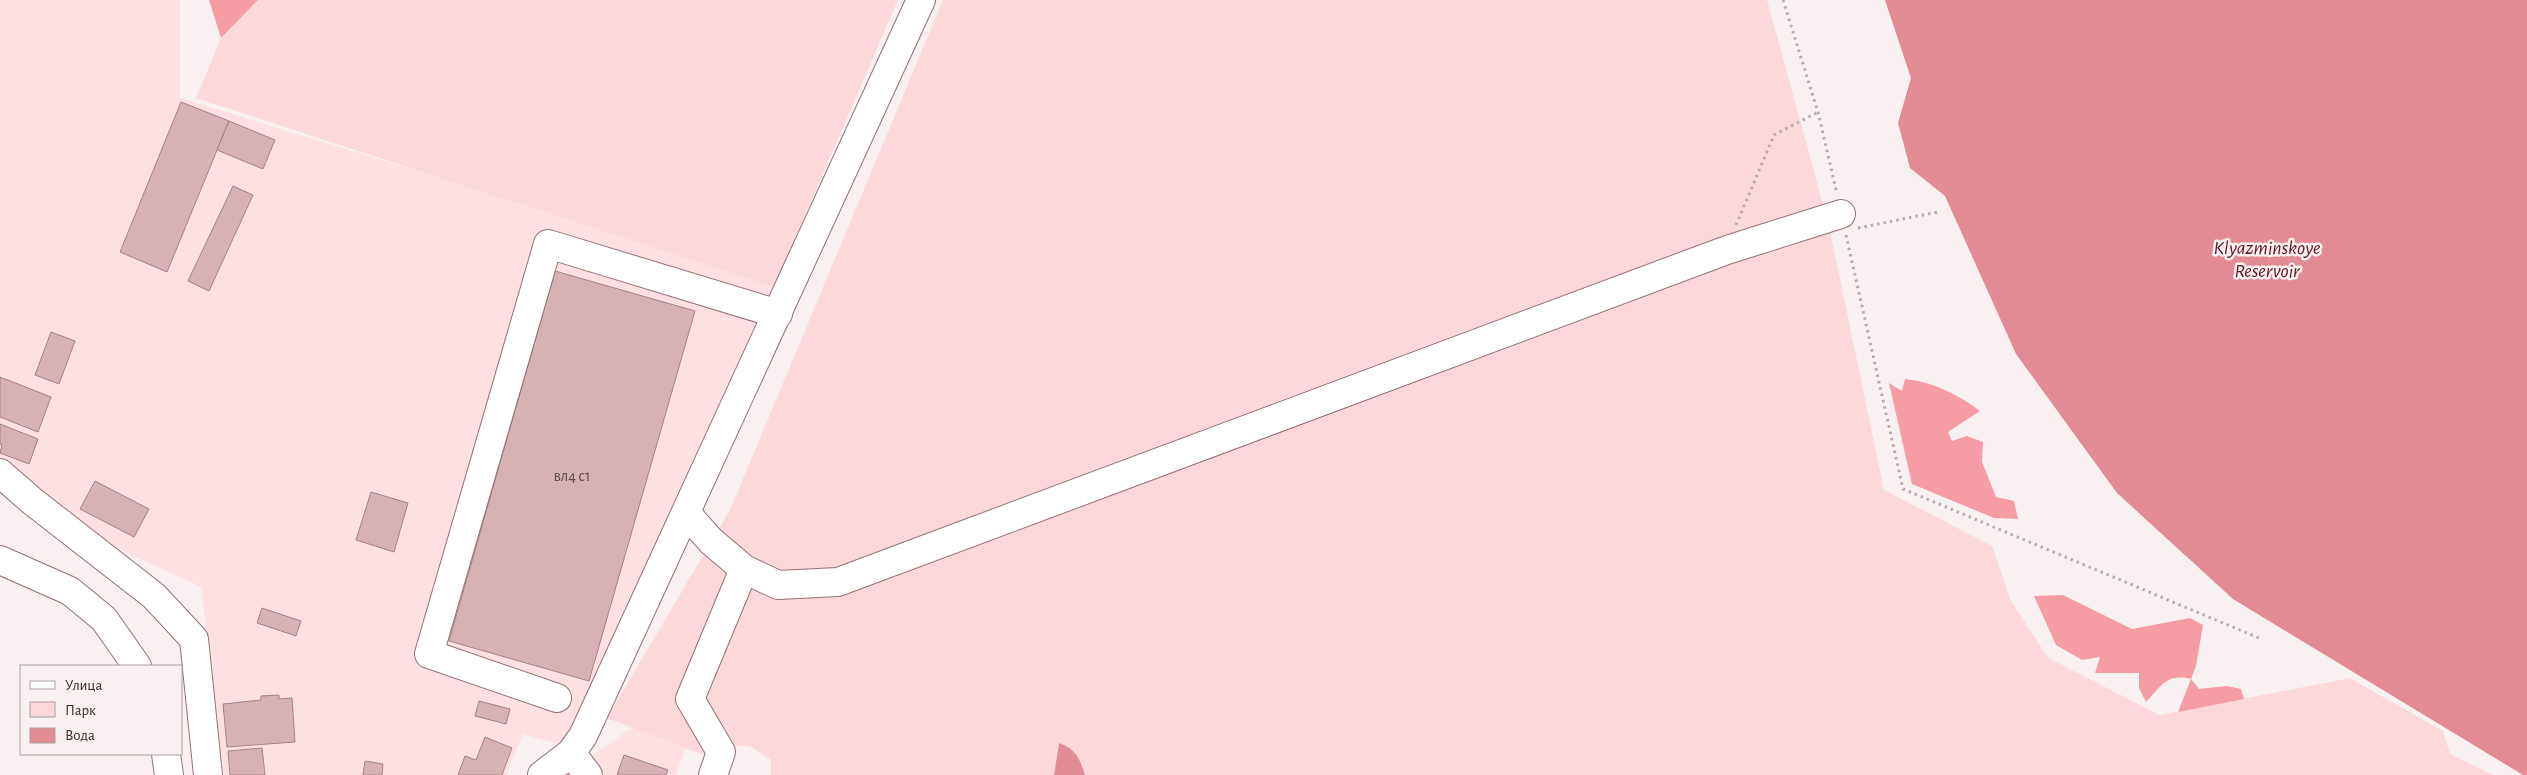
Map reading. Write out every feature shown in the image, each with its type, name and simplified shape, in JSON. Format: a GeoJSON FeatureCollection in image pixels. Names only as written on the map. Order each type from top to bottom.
{"type":"FeatureCollection","features":[{"type":"Feature","properties":{"kind":"lane"},"geometry":{"type":"LineString","coordinates":[[542,775],[571,753],[583,736],[921,0]]}},
{"type":"Feature","properties":{"kind":"lane"},"geometry":{"type":"LineString","coordinates":[[686,513],[711,541],[744,569],[778,585],[838,582],[1727,250],[1843,223]]}},
{"type":"Feature","properties":{"kind":"lane"},"geometry":{"type":"LineString","coordinates":[[557,698],[429,654],[548,244],[778,314]]}},
{"type":"Feature","properties":{"kind":"lane"},"geometry":{"type":"LineString","coordinates":[[0,473],[32,501],[154,596],[194,639],[208,775]]}},
{"type":"Feature","properties":{"kind":"lane"},"geometry":{"type":"LineString","coordinates":[[0,560],[70,591],[104,619],[136,665]]}},
{"type":"Feature","properties":{"kind":"lane"},"geometry":{"type":"LineString","coordinates":[[713,775],[721,752],[690,699],[744,569]]}},
{"type":"Feature","properties":{"kind":"lane"},"geometry":{"type":"LineString","coordinates":[[571,753],[588,775]]}},
{"type":"Feature","properties":{"kind":"lane"},"geometry":{"type":"LineString","coordinates":[[166,755],[169,775]]}},
{"type":"Feature","properties":{"kind":"path"},"geometry":{"type":"LineString","coordinates":[[1783,0],[1818,112],[1903,489],[2259,638]]}},
{"type":"Feature","properties":{"kind":"path"},"geometry":{"type":"LineString","coordinates":[[1727,250],[1774,135],[1818,112]]}},
{"type":"Feature","properties":{"kind":"path"},"geometry":{"type":"LineString","coordinates":[[1843,223],[1938,212]]}},
{"type":"Feature","properties":{"kind":"shaded area"},"geometry":{"type":"Polygon","coordinates":[[[0,0],[180,0],[180,98],[480,190],[774,287],[568,747],[523,734],[506,775],[224,775],[201,587],[135,557],[0,484],[0,0]]]}},
{"type":"Feature","properties":{"kind":"shaded area"},"geometry":{"type":"Polygon","coordinates":[[[209,0],[258,0],[221,38],[209,0]]]}},
{"type":"Feature","properties":{"kind":"shaded area"},"geometry":{"type":"Polygon","coordinates":[[[1905,379],[1926,383],[1945,390],[1963,399],[1980,411],[1948,432],[1952,441],[1967,436],[1983,442],[1982,462],[1996,497],[2014,501],[2018,519],[1994,518],[1912,484],[1889,383],[1902,391],[1905,379]]]}},
{"type":"Feature","properties":{"kind":"shaded area"},"geometry":{"type":"Polygon","coordinates":[[[2063,595],[2132,629],[2190,618],[2203,625],[2196,666],[2191,679],[2170,679],[2146,702],[2139,688],[2139,673],[2095,673],[2100,657],[2082,660],[2056,645],[2034,596],[2063,595]]]}},
{"type":"Feature","properties":{"kind":"shaded area"},"geometry":{"type":"Polygon","coordinates":[[[2191,679],[2199,689],[2227,686],[2241,689],[2244,699],[2178,712],[2191,679]]]}},
{"type":"Feature","properties":{"kind":"shaded area"},"geometry":{"type":"Polygon","coordinates":[[[632,727],[686,747],[676,775],[565,775],[632,727]]]}},
{"type":"Feature","properties":{"kind":"green space"},"geometry":{"type":"Polygon","coordinates":[[[258,0],[898,0],[774,287],[196,98],[221,38],[258,0]]]}},
{"type":"Feature","properties":{"kind":"green space"},"geometry":{"type":"Polygon","coordinates":[[[943,0],[1767,0],[1829,226],[1884,490],[1992,546],[2011,601],[2048,658],[2160,715],[2350,678],[2443,731],[2450,754],[2493,775],[1085,775],[1076,755],[1070,748],[1059,743],[1054,775],[771,775],[771,760],[749,746],[738,746],[704,755],[607,718],[730,510],[943,0]]]}},
{"type":"Feature","properties":{"kind":"water","name":"Klyazminskoye Reservoir"},"geometry":{"type":"Polygon","coordinates":[[[1885,0],[2527,0],[2527,775],[2523,775],[2233,599],[2117,493],[2016,354],[1945,196],[1910,168],[1898,123],[1911,78],[1885,0]]]}},
{"type":"Feature","properties":{"kind":"water"},"geometry":{"type":"Polygon","coordinates":[[[1059,743],[1070,748],[1076,755],[1085,775],[1054,775],[1059,743]]]}},
{"type":"Feature","properties":{"kind":"building"},"geometry":{"type":"Polygon","coordinates":[[[181,102],[229,121],[167,272],[120,252],[181,102]]]}},
{"type":"Feature","properties":{"kind":"building"},"geometry":{"type":"Polygon","coordinates":[[[229,121],[275,140],[263,169],[217,150],[229,121]]]}},
{"type":"Feature","properties":{"kind":"building"},"geometry":{"type":"Polygon","coordinates":[[[233,186],[253,195],[209,291],[188,281],[233,186]]]}},
{"type":"Feature","properties":{"kind":"building"},"geometry":{"type":"Polygon","coordinates":[[[555,271],[695,311],[589,681],[449,641],[555,271]]]}},
{"type":"Feature","properties":{"kind":"building"},"geometry":{"type":"Polygon","coordinates":[[[51,332],[75,341],[59,384],[35,375],[51,332]]]}},
{"type":"Feature","properties":{"kind":"building"},"geometry":{"type":"Polygon","coordinates":[[[0,377],[51,397],[38,432],[0,417],[0,377]]]}},
{"type":"Feature","properties":{"kind":"building"},"geometry":{"type":"Polygon","coordinates":[[[0,424],[38,439],[29,464],[0,453],[2,445],[0,444],[0,424]]]}},
{"type":"Feature","properties":{"kind":"building"},"geometry":{"type":"Polygon","coordinates":[[[95,481],[149,509],[134,537],[80,509],[95,481]]]}},
{"type":"Feature","properties":{"kind":"building"},"geometry":{"type":"Polygon","coordinates":[[[371,492],[408,503],[394,552],[356,540],[371,492]]]}},
{"type":"Feature","properties":{"kind":"building"},"geometry":{"type":"Polygon","coordinates":[[[262,608],[301,621],[296,636],[257,623],[262,608]]]}},
{"type":"Feature","properties":{"kind":"building"},"geometry":{"type":"Polygon","coordinates":[[[279,695],[279,699],[292,698],[295,742],[227,747],[223,704],[261,700],[261,696],[279,695]]]}},
{"type":"Feature","properties":{"kind":"building"},"geometry":{"type":"Polygon","coordinates":[[[479,701],[510,709],[506,724],[475,716],[479,701]]]}},
{"type":"Feature","properties":{"kind":"building"},"geometry":{"type":"Polygon","coordinates":[[[485,737],[512,748],[502,775],[458,775],[465,756],[476,760],[485,737]]]}},
{"type":"Feature","properties":{"kind":"building"},"geometry":{"type":"Polygon","coordinates":[[[262,748],[265,775],[230,775],[228,751],[262,748]]]}},
{"type":"Feature","properties":{"kind":"building"},"geometry":{"type":"Polygon","coordinates":[[[624,755],[668,770],[666,775],[617,775],[624,755]]]}},
{"type":"Feature","properties":{"kind":"building"},"geometry":{"type":"Polygon","coordinates":[[[365,761],[383,764],[382,775],[363,775],[365,761]]]}}]}
